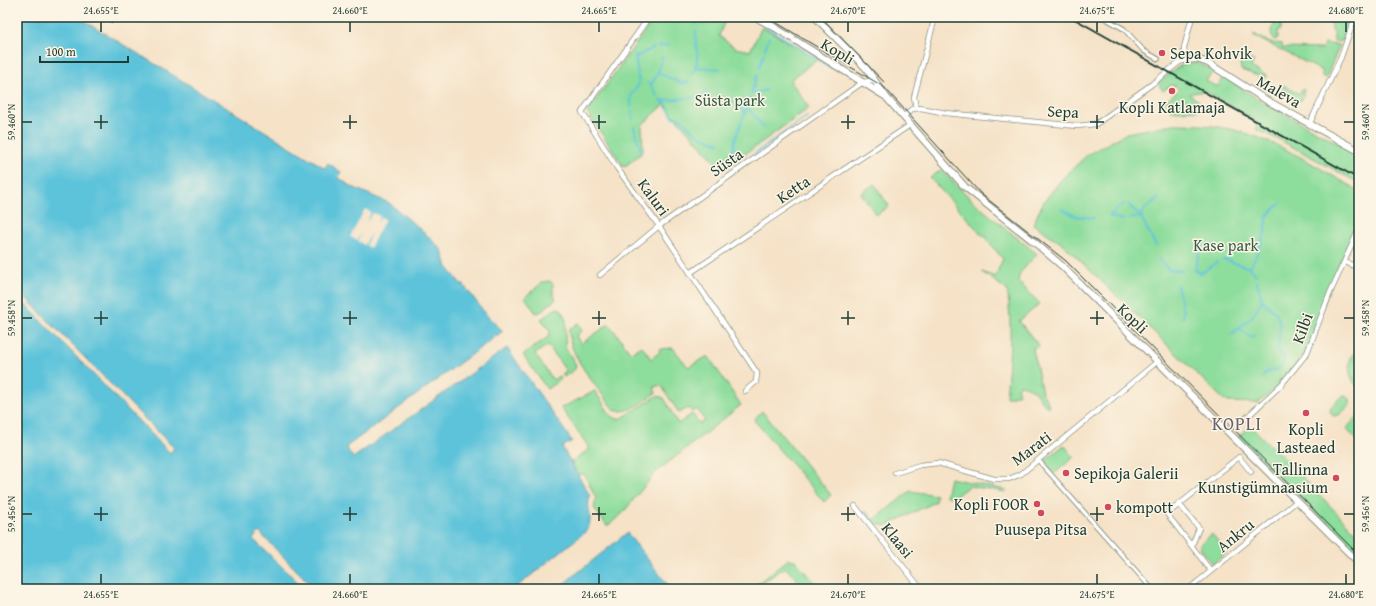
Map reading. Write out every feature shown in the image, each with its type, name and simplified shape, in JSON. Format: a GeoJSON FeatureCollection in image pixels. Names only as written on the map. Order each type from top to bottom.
{"type":"FeatureCollection","features":[{"type":"Feature","properties":{"kind":"street","name":"Kaluri"},"geometry":{"type":"LineString","coordinates":[[650,17],[582,112],[617,168],[659,226],[757,373],[756,382],[745,391]]}},
{"type":"Feature","properties":{"kind":"street","name":"Kopli"},"geometry":{"type":"LineString","coordinates":[[755,17],[774,27],[886,97]]}},
{"type":"Feature","properties":{"kind":"street","name":"Kopli"},"geometry":{"type":"LineString","coordinates":[[815,17],[849,50],[903,117],[966,187],[1062,266],[1359,563]]}},
{"type":"Feature","properties":{"kind":"street"},"geometry":{"type":"LineString","coordinates":[[903,117],[916,108],[914,97],[935,17]]}},
{"type":"Feature","properties":{"kind":"street"},"geometry":{"type":"LineString","coordinates":[[1103,17],[1124,29],[1144,51],[1158,59]]}},
{"type":"Feature","properties":{"kind":"street"},"geometry":{"type":"LineString","coordinates":[[1185,60],[1184,48],[1192,17]]}},
{"type":"Feature","properties":{"kind":"street"},"geometry":{"type":"LineString","coordinates":[[1310,123],[1341,57],[1355,17]]}},
{"type":"Feature","properties":{"kind":"street","name":"Maleva"},"geometry":{"type":"LineString","coordinates":[[1185,60],[1197,59],[1208,63],[1266,100],[1359,151]]}},
{"type":"Feature","properties":{"kind":"street","name":"Sepa"},"geometry":{"type":"LineString","coordinates":[[916,108],[1077,126],[1096,124],[1152,84],[1178,63],[1185,60]]}},
{"type":"Feature","properties":{"kind":"street","name":"Süsta"},"geometry":{"type":"LineString","coordinates":[[600,275],[659,226],[863,82],[870,80],[872,77]]}},
{"type":"Feature","properties":{"kind":"street","name":"Ketta"},"geometry":{"type":"LineString","coordinates":[[690,273],[910,125]]}},
{"type":"Feature","properties":{"kind":"street","name":"Kilbi"},"geometry":{"type":"LineString","coordinates":[[1245,419],[1281,385],[1307,353],[1330,293],[1359,229]]}},
{"type":"Feature","properties":{"kind":"street"},"geometry":{"type":"LineString","coordinates":[[1345,262],[1359,268]]}},
{"type":"Feature","properties":{"kind":"street","name":"Marati"},"geometry":{"type":"LineString","coordinates":[[895,473],[920,465],[938,463],[968,473],[994,479],[1009,479],[1021,474],[1039,461],[1158,361]]}},
{"type":"Feature","properties":{"kind":"street"},"geometry":{"type":"LineString","coordinates":[[1211,571],[1167,514],[1239,457],[1251,472]]}},
{"type":"Feature","properties":{"kind":"street"},"geometry":{"type":"LineString","coordinates":[[1039,461],[1152,589]]}},
{"type":"Feature","properties":{"kind":"street","name":"Ankru"},"geometry":{"type":"LineString","coordinates":[[1189,589],[1298,501]]}},
{"type":"Feature","properties":{"kind":"street"},"geometry":{"type":"LineString","coordinates":[[1179,504],[1199,528],[1192,545]]}},
{"type":"Feature","properties":{"kind":"street","name":"Klaasi"},"geometry":{"type":"LineString","coordinates":[[855,506],[921,589]]}},
{"type":"Feature","properties":{"kind":"green space","name":"Süsta park"},"geometry":{"type":"Polygon","coordinates":[[[655,17],[726,17],[719,36],[735,48],[750,51],[762,27],[818,59],[790,80],[809,108],[723,170],[664,105],[642,125],[643,152],[624,167],[587,112],[655,17]]]}},
{"type":"Feature","properties":{"kind":"green space"},"geometry":{"type":"Polygon","coordinates":[[[1276,18],[1348,22],[1342,41],[1334,42],[1332,23],[1281,22],[1281,30],[1278,30],[1278,39],[1275,40],[1271,34],[1276,18]]]}},
{"type":"Feature","properties":{"kind":"green space"},"geometry":{"type":"Polygon","coordinates":[[[1254,34],[1271,43],[1282,44],[1282,48],[1323,49],[1324,44],[1340,45],[1326,78],[1321,76],[1323,71],[1253,36],[1254,34]]]}},
{"type":"Feature","properties":{"kind":"green space"},"geometry":{"type":"Polygon","coordinates":[[[1247,59],[1254,61],[1251,67],[1267,76],[1264,78],[1241,70],[1240,63],[1247,59]]]}},
{"type":"Feature","properties":{"kind":"green space"},"geometry":{"type":"Polygon","coordinates":[[[1194,62],[1214,70],[1206,81],[1217,87],[1224,77],[1261,101],[1358,154],[1359,183],[1280,140],[1257,130],[1256,121],[1204,91],[1188,94],[1199,101],[1198,110],[1172,111],[1165,101],[1179,90],[1172,84],[1163,91],[1158,83],[1178,67],[1194,62]]]}},
{"type":"Feature","properties":{"kind":"green space"},"geometry":{"type":"Polygon","coordinates":[[[1284,85],[1299,94],[1302,89],[1304,90],[1302,100],[1296,102],[1282,90],[1284,85]]]}},
{"type":"Feature","properties":{"kind":"green space","name":"Kase park"},"geometry":{"type":"Polygon","coordinates":[[[1173,124],[1225,128],[1260,138],[1311,163],[1359,191],[1359,224],[1336,271],[1307,349],[1283,382],[1258,403],[1228,402],[1223,399],[1064,245],[1033,224],[1043,203],[1061,180],[1087,155],[1127,133],[1173,124]]]}},
{"type":"Feature","properties":{"kind":"green space"},"geometry":{"type":"Polygon","coordinates":[[[941,170],[976,204],[1037,254],[1020,273],[1018,281],[1040,304],[1019,321],[1039,346],[1033,348],[1042,393],[1049,406],[1046,406],[1031,389],[1019,385],[1017,388],[1019,394],[1006,398],[1010,330],[1007,290],[982,272],[995,277],[1003,259],[986,239],[988,237],[984,237],[930,178],[941,170]]]}},
{"type":"Feature","properties":{"kind":"green space"},"geometry":{"type":"Polygon","coordinates":[[[874,184],[889,206],[876,215],[861,193],[874,184]]]}},
{"type":"Feature","properties":{"kind":"green space"},"geometry":{"type":"Polygon","coordinates":[[[550,281],[553,284],[553,293],[556,299],[539,313],[535,312],[525,297],[543,282],[550,281]]]}},
{"type":"Feature","properties":{"kind":"green space"},"geometry":{"type":"Polygon","coordinates":[[[557,308],[561,309],[566,320],[565,346],[576,365],[575,369],[564,377],[562,374],[566,371],[548,345],[535,354],[553,380],[559,376],[561,379],[547,389],[523,355],[548,337],[550,331],[541,319],[557,308]]]}},
{"type":"Feature","properties":{"kind":"green space"},"geometry":{"type":"Polygon","coordinates":[[[578,323],[582,331],[576,336],[581,344],[609,324],[631,353],[642,346],[651,359],[660,352],[659,349],[673,348],[688,367],[708,356],[741,405],[655,473],[622,514],[607,526],[594,508],[596,498],[584,474],[578,474],[571,462],[590,449],[561,408],[595,391],[611,416],[617,419],[622,418],[657,396],[664,398],[678,424],[692,414],[700,424],[705,421],[697,409],[692,412],[688,408],[679,413],[661,385],[654,387],[656,393],[636,406],[625,411],[614,410],[586,372],[574,351],[570,340],[569,330],[578,323]]]}},
{"type":"Feature","properties":{"kind":"green space"},"geometry":{"type":"Polygon","coordinates":[[[1359,348],[1359,389],[1352,379],[1349,368],[1351,358],[1359,348]]]}},
{"type":"Feature","properties":{"kind":"green space"},"geometry":{"type":"Polygon","coordinates":[[[1345,396],[1350,399],[1350,405],[1339,415],[1333,416],[1330,411],[1332,406],[1345,396]]]}},
{"type":"Feature","properties":{"kind":"green space"},"geometry":{"type":"Polygon","coordinates":[[[762,411],[831,495],[824,502],[754,420],[762,411]]]}},
{"type":"Feature","properties":{"kind":"green space"},"geometry":{"type":"Polygon","coordinates":[[[1359,415],[1359,442],[1346,429],[1359,415]]]}},
{"type":"Feature","properties":{"kind":"green space"},"geometry":{"type":"Polygon","coordinates":[[[1250,426],[1291,465],[1359,536],[1359,556],[1238,437],[1250,426]]]}},
{"type":"Feature","properties":{"kind":"green space"},"geometry":{"type":"Polygon","coordinates":[[[1064,445],[1074,457],[1054,474],[1043,462],[1064,445]]]}},
{"type":"Feature","properties":{"kind":"green space"},"geometry":{"type":"Polygon","coordinates":[[[950,478],[1006,490],[1006,492],[969,486],[954,497],[946,496],[950,478]]]}},
{"type":"Feature","properties":{"kind":"green space"},"geometry":{"type":"Polygon","coordinates":[[[910,491],[936,495],[935,502],[886,526],[871,522],[863,512],[866,511],[874,520],[910,491]]]}},
{"type":"Feature","properties":{"kind":"green space"},"geometry":{"type":"Polygon","coordinates":[[[1212,534],[1227,552],[1213,564],[1200,548],[1200,544],[1212,534]]]}},
{"type":"Feature","properties":{"kind":"green space"},"geometry":{"type":"Polygon","coordinates":[[[789,559],[795,560],[820,589],[805,589],[785,567],[758,586],[757,584],[789,559]]]}},
{"type":"Feature","properties":{"kind":"water"},"geometry":{"type":"Polygon","coordinates":[[[17,17],[78,17],[325,168],[328,163],[341,172],[338,177],[350,186],[389,203],[418,227],[442,250],[447,267],[461,284],[463,284],[488,317],[503,331],[346,447],[353,458],[507,348],[572,441],[562,447],[590,496],[590,522],[585,532],[514,589],[315,589],[259,532],[253,539],[305,589],[17,589],[17,296],[170,453],[174,448],[17,289],[17,17]]]}},
{"type":"Feature","properties":{"kind":"water"},"geometry":{"type":"Polygon","coordinates":[[[627,533],[671,589],[557,589],[627,533]]]}},
{"type":"Feature","properties":{"kind":"pier"},"geometry":{"type":"Polygon","coordinates":[[[365,209],[371,212],[367,221],[373,213],[380,216],[377,224],[381,217],[385,219],[370,248],[366,245],[371,234],[364,245],[358,241],[361,234],[357,240],[350,237],[365,209]]]}},
{"type":"Feature","properties":{"kind":"waterway"},"geometry":{"type":"LineString","coordinates":[[696,17],[696,24]]}},
{"type":"Feature","properties":{"kind":"waterway"},"geometry":{"type":"LineString","coordinates":[[766,27],[831,68]]}},
{"type":"Feature","properties":{"kind":"waterway"},"geometry":{"type":"LineString","coordinates":[[691,76],[697,63],[696,31]]}},
{"type":"Feature","properties":{"kind":"waterway"},"geometry":{"type":"LineString","coordinates":[[765,49],[769,37]]}},
{"type":"Feature","properties":{"kind":"waterway"},"geometry":{"type":"LineString","coordinates":[[658,47],[668,45]]}},
{"type":"Feature","properties":{"kind":"waterway"},"geometry":{"type":"LineString","coordinates":[[636,57],[653,48]]}},
{"type":"Feature","properties":{"kind":"waterway"},"geometry":{"type":"LineString","coordinates":[[631,107],[631,95],[639,84],[635,54]]}},
{"type":"Feature","properties":{"kind":"waterway"},"geometry":{"type":"LineString","coordinates":[[759,68],[764,54]]}},
{"type":"Feature","properties":{"kind":"waterway"},"geometry":{"type":"LineString","coordinates":[[651,85],[658,73],[662,57]]}},
{"type":"Feature","properties":{"kind":"waterway"},"geometry":{"type":"LineString","coordinates":[[696,67],[720,69]]}},
{"type":"Feature","properties":{"kind":"waterway"},"geometry":{"type":"LineString","coordinates":[[658,73],[681,83],[688,82]]}},
{"type":"Feature","properties":{"kind":"waterway"},"geometry":{"type":"LineString","coordinates":[[757,75],[751,94],[767,90]]}},
{"type":"Feature","properties":{"kind":"waterway"},"geometry":{"type":"LineString","coordinates":[[648,83],[651,85],[657,96]]}},
{"type":"Feature","properties":{"kind":"waterway"},"geometry":{"type":"LineString","coordinates":[[700,96],[708,93]]}},
{"type":"Feature","properties":{"kind":"waterway"},"geometry":{"type":"LineString","coordinates":[[661,101],[695,97]]}},
{"type":"Feature","properties":{"kind":"waterway"},"geometry":{"type":"LineString","coordinates":[[730,155],[734,149],[734,143],[750,98]]}},
{"type":"Feature","properties":{"kind":"waterway"},"geometry":{"type":"LineString","coordinates":[[730,100],[746,113]]}},
{"type":"Feature","properties":{"kind":"waterway"},"geometry":{"type":"LineString","coordinates":[[660,101],[666,104],[673,117],[682,119],[698,134],[719,143]]}},
{"type":"Feature","properties":{"kind":"waterway"},"geometry":{"type":"LineString","coordinates":[[748,108],[764,128]]}},
{"type":"Feature","properties":{"kind":"waterway"},"geometry":{"type":"LineString","coordinates":[[632,111],[633,119]]}},
{"type":"Feature","properties":{"kind":"waterway"},"geometry":{"type":"LineString","coordinates":[[728,173],[807,117]]}},
{"type":"Feature","properties":{"kind":"waterway"},"geometry":{"type":"LineString","coordinates":[[634,127],[641,151]]}},
{"type":"Feature","properties":{"kind":"waterway"},"geometry":{"type":"LineString","coordinates":[[1141,217],[1145,209],[1158,198]]}},
{"type":"Feature","properties":{"kind":"waterway"},"geometry":{"type":"LineString","coordinates":[[1123,220],[1109,216],[1124,204]]}},
{"type":"Feature","properties":{"kind":"waterway"},"geometry":{"type":"LineString","coordinates":[[1128,204],[1140,216]]}},
{"type":"Feature","properties":{"kind":"waterway"},"geometry":{"type":"LineString","coordinates":[[1250,268],[1264,236],[1267,216],[1280,204]]}},
{"type":"Feature","properties":{"kind":"waterway"},"geometry":{"type":"LineString","coordinates":[[1062,209],[1075,216],[1094,218]]}},
{"type":"Feature","properties":{"kind":"waterway"},"geometry":{"type":"LineString","coordinates":[[1129,219],[1141,217],[1156,246]]}},
{"type":"Feature","properties":{"kind":"waterway"},"geometry":{"type":"LineString","coordinates":[[1200,249],[1195,270],[1202,273],[1217,262]]}},
{"type":"Feature","properties":{"kind":"waterway"},"geometry":{"type":"LineString","coordinates":[[1159,259],[1169,270],[1182,271]]}},
{"type":"Feature","properties":{"kind":"waterway"},"geometry":{"type":"LineString","coordinates":[[1223,260],[1250,268],[1256,275]]}},
{"type":"Feature","properties":{"kind":"waterway"},"geometry":{"type":"LineString","coordinates":[[1257,281],[1262,300],[1277,314],[1280,324],[1278,351],[1284,356],[1284,363],[1277,370],[1265,373],[1263,377]]}},
{"type":"Feature","properties":{"kind":"waterway"},"geometry":{"type":"LineString","coordinates":[[1177,285],[1183,310],[1183,318]]}},
{"type":"Feature","properties":{"kind":"waterway"},"geometry":{"type":"LineString","coordinates":[[1232,334],[1252,317],[1262,300]]}},
{"type":"Feature","properties":{"kind":"waterway"},"geometry":{"type":"LineString","coordinates":[[1239,328],[1251,337],[1254,336]]}},
{"type":"Feature","properties":{"kind":"tram line"},"geometry":{"type":"LineString","coordinates":[[767,17],[884,87],[981,194],[1066,261],[1359,555]]}},
{"type":"Feature","properties":{"kind":"tram line"},"geometry":{"type":"LineString","coordinates":[[821,17],[885,83]]}},
{"type":"Feature","properties":{"kind":"railway"},"geometry":{"type":"LineString","coordinates":[[104,17],[112,22]]}},
{"type":"Feature","properties":{"kind":"railway"},"geometry":{"type":"LineString","coordinates":[[1071,17],[1359,179]]}},
{"type":"Feature","properties":{"kind":"place","name":"Sepa Kohvik"},"geometry":{"type":"Point","coordinates":[1162,53]}},
{"type":"Feature","properties":{"kind":"place","name":"Kopli Katlamaja"},"geometry":{"type":"Point","coordinates":[1172,91]}},
{"type":"Feature","properties":{"kind":"place","name":"Kopli Lasteaed"},"geometry":{"type":"Point","coordinates":[1306,413]}},
{"type":"Feature","properties":{"kind":"place","name":"Sepikoja Galerii"},"geometry":{"type":"Point","coordinates":[1066,473]}},
{"type":"Feature","properties":{"kind":"place","name":"Tallinna Kunstigümnaasium"},"geometry":{"type":"Point","coordinates":[1336,478]}},
{"type":"Feature","properties":{"kind":"place","name":"Kopli FOOR"},"geometry":{"type":"Point","coordinates":[1037,504]}},
{"type":"Feature","properties":{"kind":"place","name":"kompott"},"geometry":{"type":"Point","coordinates":[1108,507]}},
{"type":"Feature","properties":{"kind":"place","name":"Puusepa Pitsa"},"geometry":{"type":"Point","coordinates":[1041,513]}},
{"type":"Feature","properties":{"kind":"district","name":"KOPLI"},"geometry":{"type":"Point","coordinates":[1237,423]}}]}
